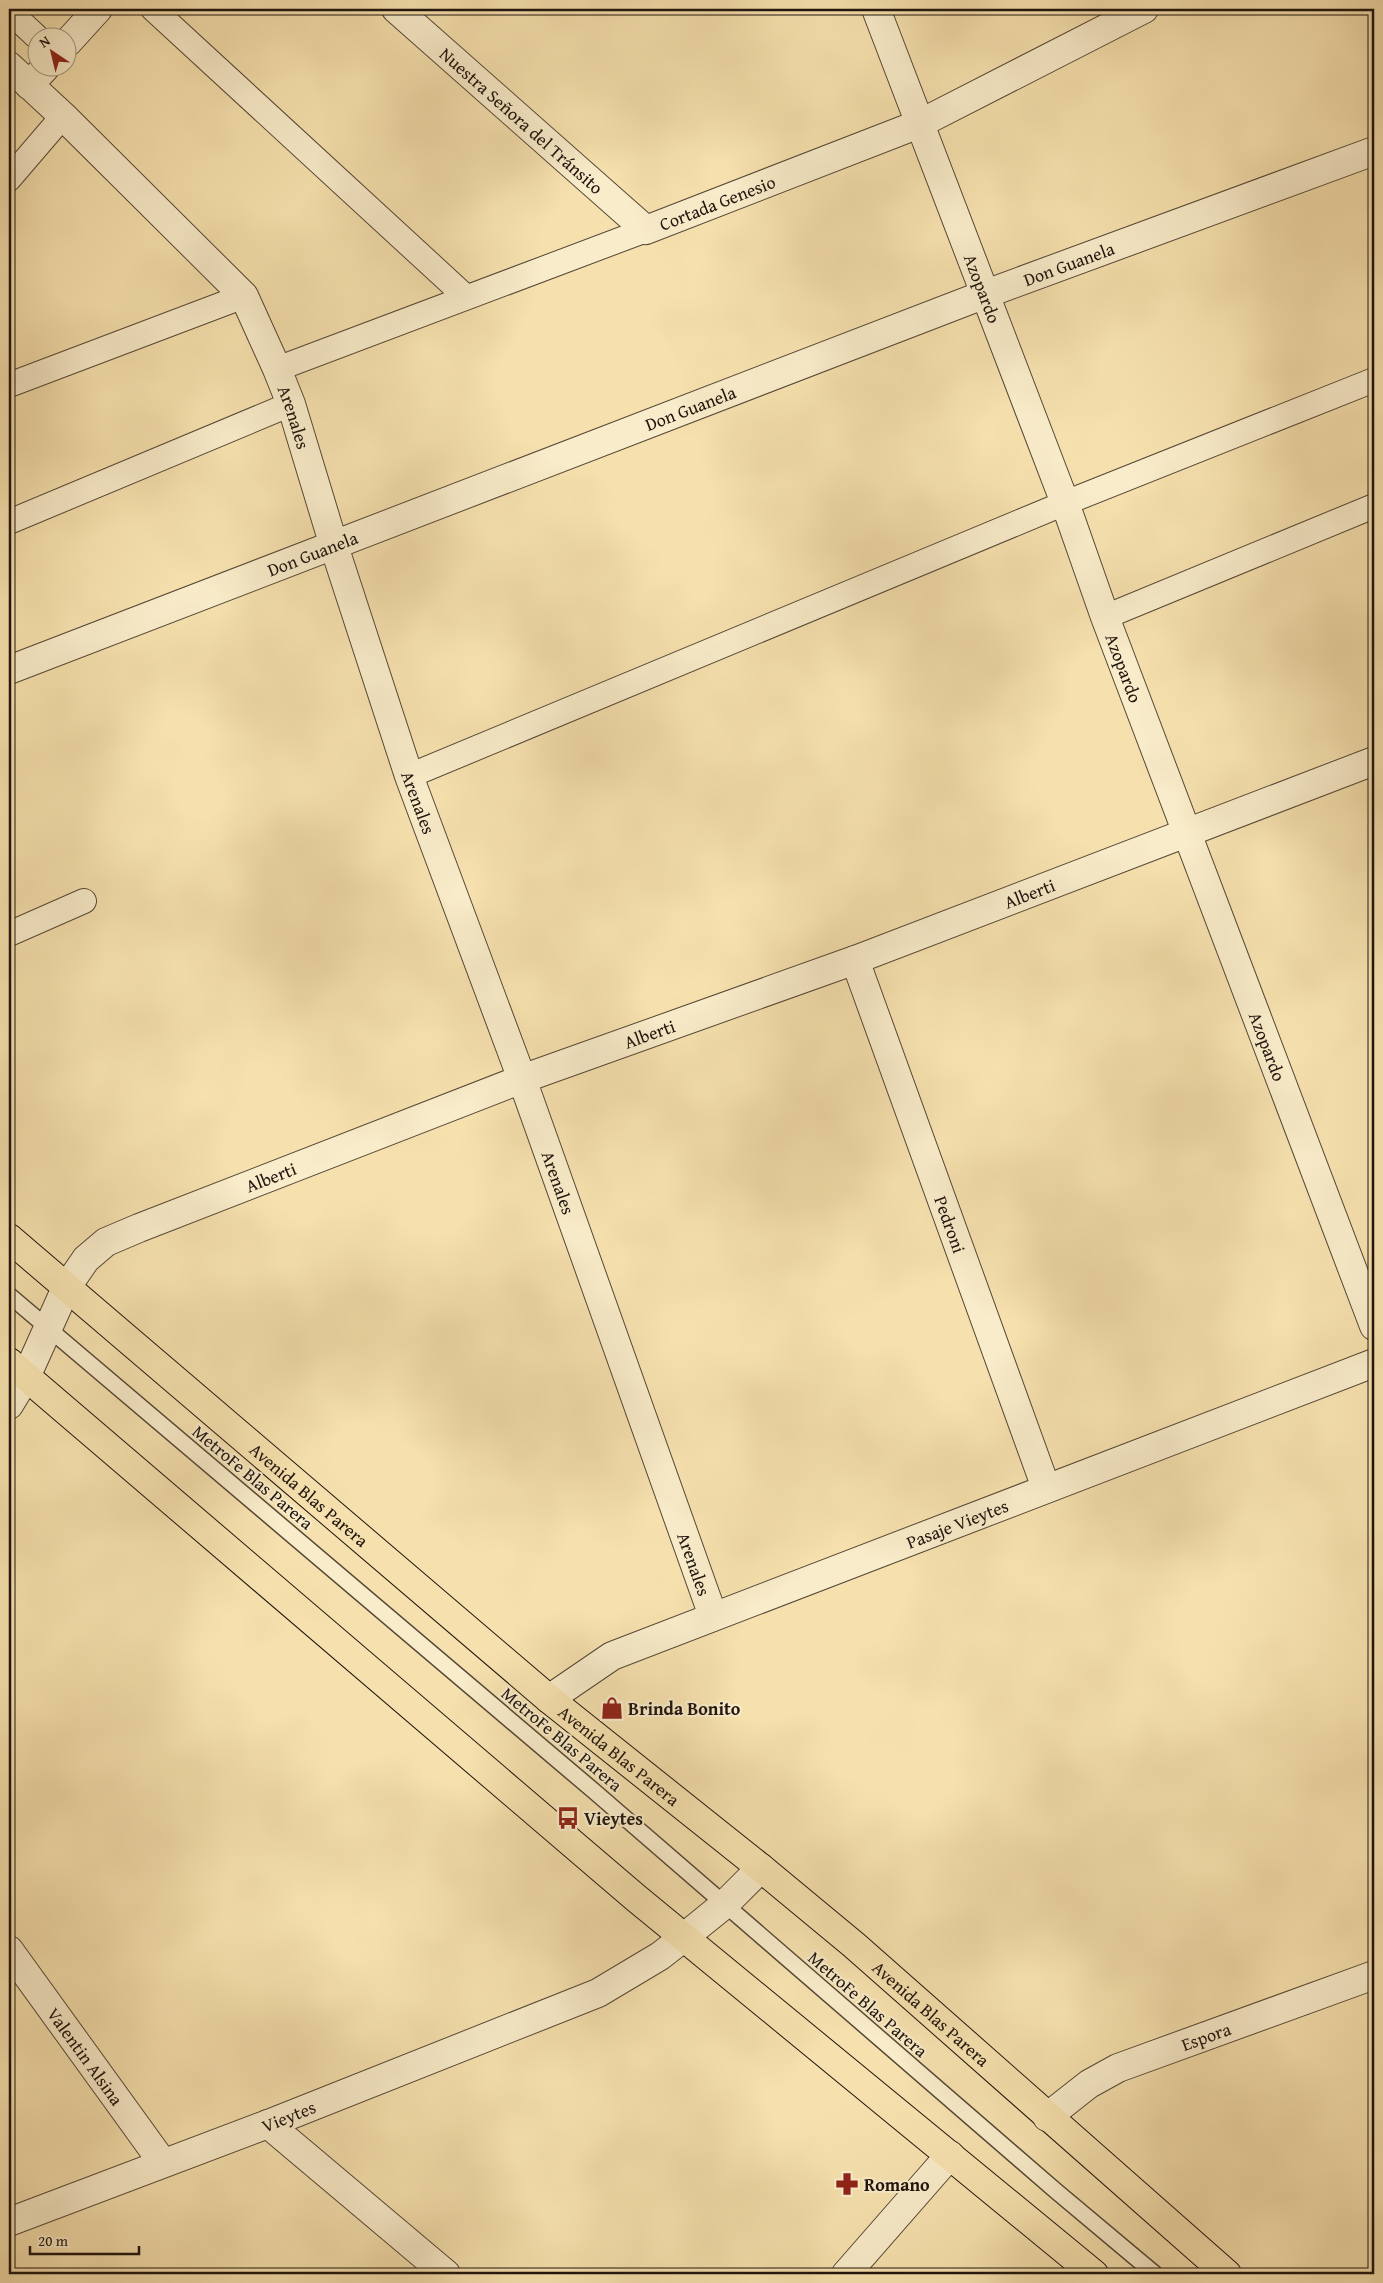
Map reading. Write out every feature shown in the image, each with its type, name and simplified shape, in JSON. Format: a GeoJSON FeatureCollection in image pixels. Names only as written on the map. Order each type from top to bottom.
{"type":"FeatureCollection","features":[{"type":"Feature","properties":{"kind":"main road","name":"Avenida Blas Parera"},"geometry":{"type":"LineString","coordinates":[[9,1238],[549,1699],[761,1868],[854,1945],[1227,2274]]}},
{"type":"Feature","properties":{"kind":"main road"},"geometry":{"type":"LineString","coordinates":[[17,1369],[684,1938],[1094,2274]]}},
{"type":"Feature","properties":{"kind":"street"},"geometry":{"type":"LineString","coordinates":[[78,31],[98,9]]}},
{"type":"Feature","properties":{"kind":"street"},"geometry":{"type":"LineString","coordinates":[[153,9],[466,297]]}},
{"type":"Feature","properties":{"kind":"street","name":"Nuestra Señora del Tránsito"},"geometry":{"type":"LineString","coordinates":[[396,9],[646,230]]}},
{"type":"Feature","properties":{"kind":"street","name":"Azopardo"},"geometry":{"type":"LineString","coordinates":[[876,9],[1065,503],[1105,617],[1374,1326]]}},
{"type":"Feature","properties":{"kind":"street","name":"Cortada Genesio"},"geometry":{"type":"LineString","coordinates":[[277,369],[646,230],[919,124],[1144,9]]}},
{"type":"Feature","properties":{"kind":"street"},"geometry":{"type":"LineString","coordinates":[[9,11],[28,29]]}},
{"type":"Feature","properties":{"kind":"street","name":"Arenales"},"geometry":{"type":"LineString","coordinates":[[9,66],[28,73]]}},
{"type":"Feature","properties":{"kind":"street","name":"Arenales"},"geometry":{"type":"LineString","coordinates":[[38,78],[63,116],[244,296],[277,369],[290,404],[409,776],[522,1080],[713,1616]]}},
{"type":"Feature","properties":{"kind":"street"},"geometry":{"type":"LineString","coordinates":[[9,179],[63,116]]}},
{"type":"Feature","properties":{"kind":"street","name":"Don Guanela"},"geometry":{"type":"LineString","coordinates":[[9,670],[984,295],[1374,150]]}},
{"type":"Feature","properties":{"kind":"street"},"geometry":{"type":"LineString","coordinates":[[9,385],[244,296]]}},
{"type":"Feature","properties":{"kind":"street"},"geometry":{"type":"LineString","coordinates":[[409,776],[1065,503],[1374,380]]}},
{"type":"Feature","properties":{"kind":"street"},"geometry":{"type":"LineString","coordinates":[[9,522],[290,404]]}},
{"type":"Feature","properties":{"kind":"street"},"geometry":{"type":"LineString","coordinates":[[1105,617],[1374,506]]}},
{"type":"Feature","properties":{"kind":"street","name":"Alberti"},"geometry":{"type":"LineString","coordinates":[[9,1405],[17,1369],[48,1327],[66,1288],[86,1259],[106,1242],[522,1080],[855,960],[1374,761]]}},
{"type":"Feature","properties":{"kind":"street"},"geometry":{"type":"LineString","coordinates":[[9,934],[84,901]]}},
{"type":"Feature","properties":{"kind":"street","name":"Pedroni"},"geometry":{"type":"LineString","coordinates":[[855,960],[1046,1488]]}},
{"type":"Feature","properties":{"kind":"street","name":"Pasaje Vieytes"},"geometry":{"type":"LineString","coordinates":[[549,1699],[612,1656],[1374,1363]]}},
{"type":"Feature","properties":{"kind":"street","name":"Vieytes"},"geometry":{"type":"LineString","coordinates":[[9,2222],[268,2124],[598,1993],[660,1956],[684,1938],[725,1904],[761,1868]]}},
{"type":"Feature","properties":{"kind":"street","name":"Valentin Alsina"},"geometry":{"type":"LineString","coordinates":[[9,1950],[164,2163]]}},
{"type":"Feature","properties":{"kind":"street","name":"Espora"},"geometry":{"type":"LineString","coordinates":[[1047,2117],[1089,2084],[1118,2068],[1374,1975]]}},
{"type":"Feature","properties":{"kind":"street"},"geometry":{"type":"LineString","coordinates":[[268,2124],[446,2274]]}},
{"type":"Feature","properties":{"kind":"street"},"geometry":{"type":"LineString","coordinates":[[846,2274],[950,2155]]}},
{"type":"Feature","properties":{"kind":"lane","name":"MetroFe Blas Parera"},"geometry":{"type":"LineString","coordinates":[[9,1295],[725,1904],[920,2074],[1155,2274]]}},
{"type":"Feature","properties":{"kind":"place","name":"Brinda Bonito"},"geometry":{"type":"Point","coordinates":[612,1708]}},
{"type":"Feature","properties":{"kind":"place","name":"Vieytes"},"geometry":{"type":"Point","coordinates":[568,1818]}},
{"type":"Feature","properties":{"kind":"place","name":"Romano"},"geometry":{"type":"Point","coordinates":[847,2184]}}]}
